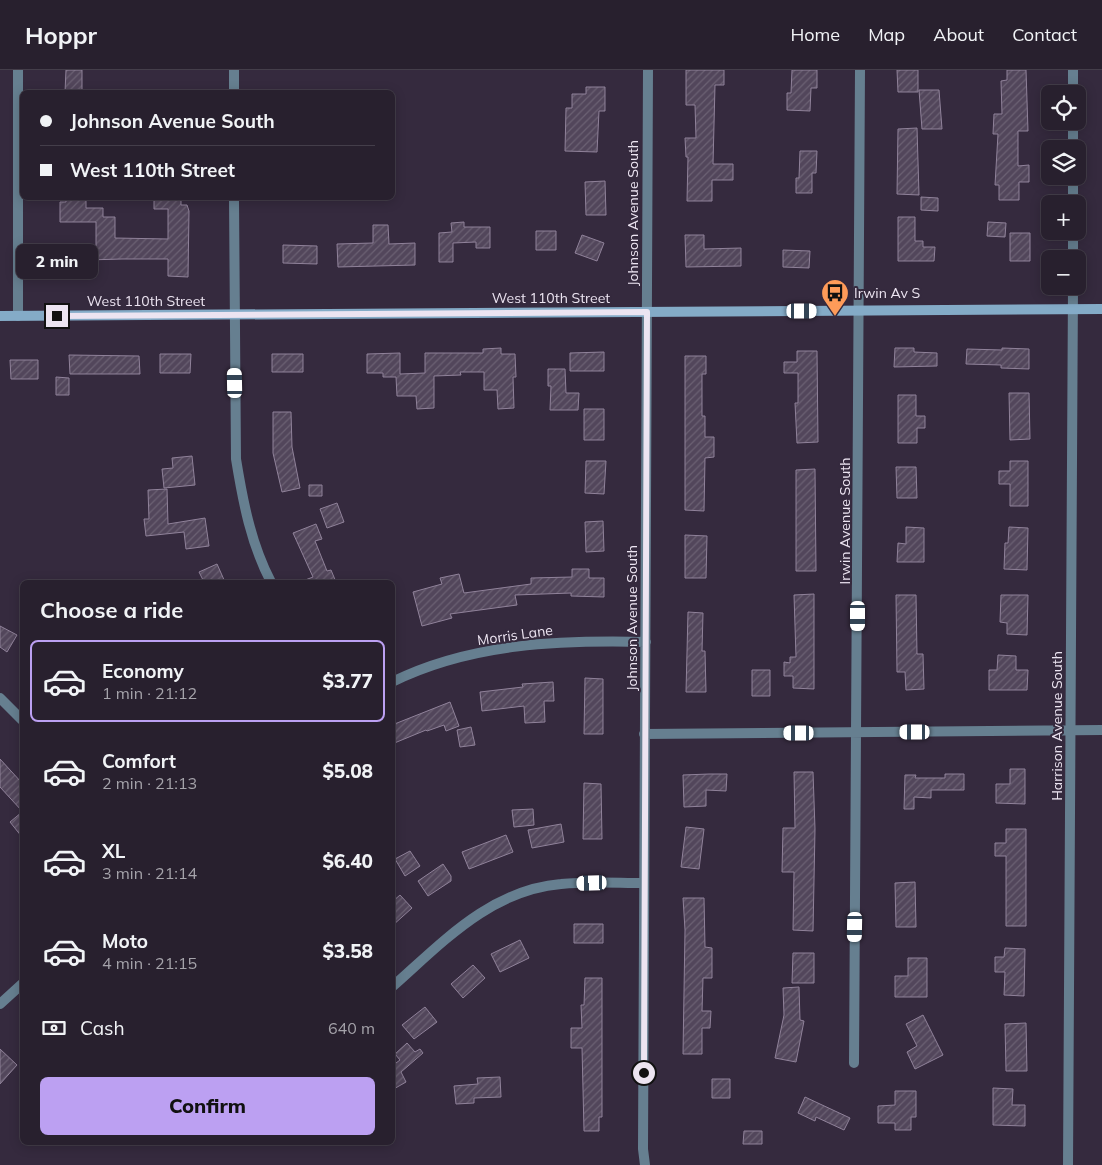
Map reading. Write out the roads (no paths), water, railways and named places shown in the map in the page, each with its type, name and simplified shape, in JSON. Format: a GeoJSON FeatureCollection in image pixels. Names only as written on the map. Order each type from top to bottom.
{"type":"FeatureCollection","features":[{"type":"Feature","properties":{"kind":"street"},"geometry":{"type":"LineString","coordinates":[[18,70],[18,316]]}},
{"type":"Feature","properties":{"kind":"street"},"geometry":{"type":"LineString","coordinates":[[234,70],[234,90]]}},
{"type":"Feature","properties":{"kind":"street","name":"Johnson Avenue South"},"geometry":{"type":"LineString","coordinates":[[645,1165],[643,1159],[644,734],[648,70]]}},
{"type":"Feature","properties":{"kind":"street","name":"Irwin Avenue South"},"geometry":{"type":"LineString","coordinates":[[854,1063],[860,70]]}},
{"type":"Feature","properties":{"kind":"street"},"geometry":{"type":"LineString","coordinates":[[1073,70],[1073,85]]}},
{"type":"Feature","properties":{"kind":"street"},"geometry":{"type":"LineString","coordinates":[[234,200],[236,459],[253,539],[270,580]]}},
{"type":"Feature","properties":{"kind":"street","name":"Harrison Avenue South"},"geometry":{"type":"LineString","coordinates":[[1068,1165],[1073,295]]}},
{"type":"Feature","properties":{"kind":"street","name":"West 110th Street"},"geometry":{"type":"LineString","coordinates":[[0,316],[1102,309]]}},
{"type":"Feature","properties":{"kind":"street","name":"Morris Lane"},"geometry":{"type":"LineString","coordinates":[[395,681],[444,662],[493,650],[544,643],[646,642]]}},
{"type":"Feature","properties":{"kind":"street"},"geometry":{"type":"LineString","coordinates":[[0,698],[20,718]]}},
{"type":"Feature","properties":{"kind":"street"},"geometry":{"type":"LineString","coordinates":[[644,734],[1102,730]]}},
{"type":"Feature","properties":{"kind":"street"},"geometry":{"type":"LineString","coordinates":[[395,984],[470,918],[498,902],[529,890],[559,884],[644,883]]}},
{"type":"Feature","properties":{"kind":"street"},"geometry":{"type":"LineString","coordinates":[[0,1004],[20,986]]}},
{"type":"Feature","properties":{"kind":"place","name":"Irwin Av S"},"geometry":{"type":"Point","coordinates":[835,317]}}]}
